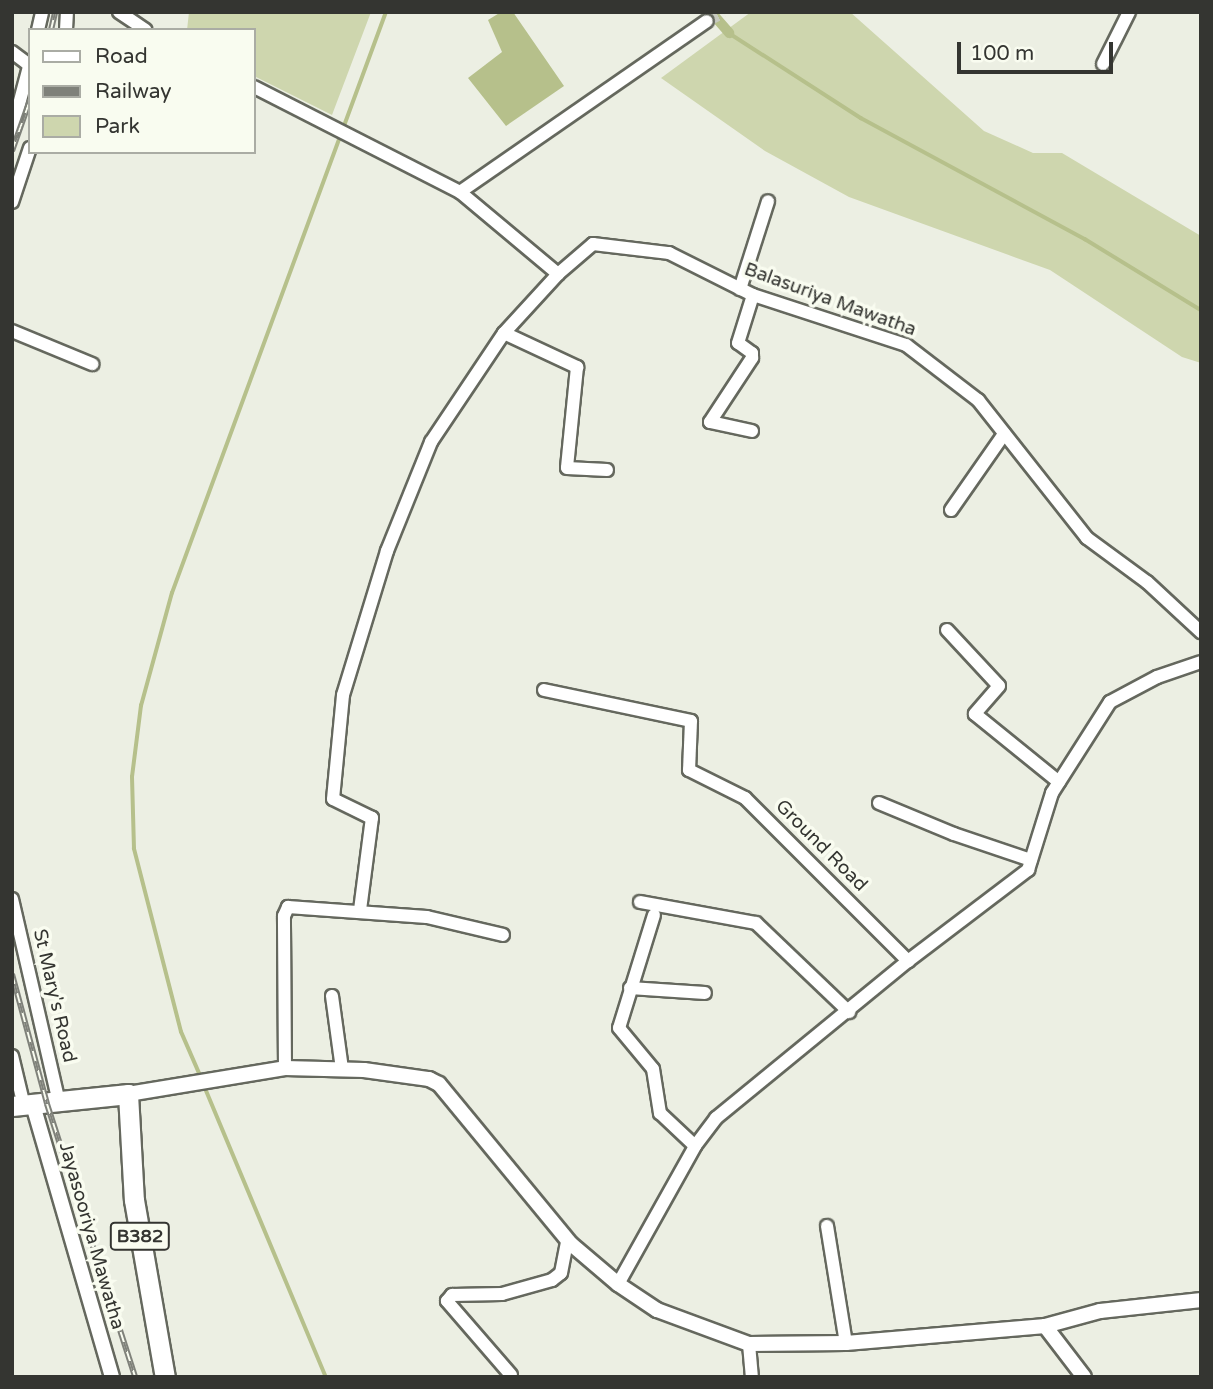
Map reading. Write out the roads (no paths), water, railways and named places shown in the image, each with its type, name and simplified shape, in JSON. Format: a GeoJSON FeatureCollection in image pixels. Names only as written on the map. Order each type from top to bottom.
{"type":"FeatureCollection","features":[{"type":"Feature","properties":{"kind":"main road"},"geometry":{"type":"LineString","coordinates":[[23,1106],[128,1094]]}},
{"type":"Feature","properties":{"kind":"main road","name":"B382"},"geometry":{"type":"LineString","coordinates":[[128,1094],[134,1200],[165,1377]]}},
{"type":"Feature","properties":{"kind":"street"},"geometry":{"type":"LineString","coordinates":[[119,12],[143,28]]}},
{"type":"Feature","properties":{"kind":"street"},"geometry":{"type":"LineString","coordinates":[[1103,64],[1129,12]]}},
{"type":"Feature","properties":{"kind":"street"},"geometry":{"type":"LineString","coordinates":[[460,192],[707,21]]}},
{"type":"Feature","properties":{"kind":"street"},"geometry":{"type":"LineString","coordinates":[[12,52],[28,63]]}},
{"type":"Feature","properties":{"kind":"street"},"geometry":{"type":"LineString","coordinates":[[12,131],[15,109],[28,67]]}},
{"type":"Feature","properties":{"kind":"street"},"geometry":{"type":"LineString","coordinates":[[256,88],[460,192],[558,274]]}},
{"type":"Feature","properties":{"kind":"street"},"geometry":{"type":"LineString","coordinates":[[12,202],[28,154]]}},
{"type":"Feature","properties":{"kind":"street"},"geometry":{"type":"LineString","coordinates":[[740,289],[768,201]]}},
{"type":"Feature","properties":{"kind":"street","name":"Balasuriya Mawatha"},"geometry":{"type":"LineString","coordinates":[[360,909],[372,818],[333,799],[343,695],[387,551],[431,442],[504,332],[558,274],[593,244],[669,253],[753,295],[906,345],[978,400],[1087,538],[1147,582],[1201,632]]}},
{"type":"Feature","properties":{"kind":"street"},"geometry":{"type":"LineString","coordinates":[[752,431],[710,422],[752,358],[752,353],[738,343],[753,295]]}},
{"type":"Feature","properties":{"kind":"street"},"geometry":{"type":"LineString","coordinates":[[12,331],[92,364]]}},
{"type":"Feature","properties":{"kind":"street"},"geometry":{"type":"LineString","coordinates":[[504,332],[577,367],[567,468],[607,470]]}},
{"type":"Feature","properties":{"kind":"street"},"geometry":{"type":"LineString","coordinates":[[951,510],[1004,434]]}},
{"type":"Feature","properties":{"kind":"street"},"geometry":{"type":"LineString","coordinates":[[947,630],[999,686],[975,714],[1059,782]]}},
{"type":"Feature","properties":{"kind":"street"},"geometry":{"type":"LineString","coordinates":[[618,1284],[695,1146],[746,1090],[1028,870],[1059,782],[1110,702],[1157,677],[1201,662]]}},
{"type":"Feature","properties":{"kind":"street","name":"Ground Road"},"geometry":{"type":"LineString","coordinates":[[544,690],[691,721],[689,770],[745,798],[908,961]]}},
{"type":"Feature","properties":{"kind":"street"},"geometry":{"type":"LineString","coordinates":[[879,803],[954,834],[1031,860]]}},
{"type":"Feature","properties":{"kind":"street","name":"St Mary's Road"},"geometry":{"type":"LineString","coordinates":[[12,899],[59,1102]]}},
{"type":"Feature","properties":{"kind":"street"},"geometry":{"type":"LineString","coordinates":[[640,902],[757,923],[849,1012]]}},
{"type":"Feature","properties":{"kind":"street"},"geometry":{"type":"LineString","coordinates":[[285,1068],[284,916],[288,907],[360,909],[427,917],[503,936]]}},
{"type":"Feature","properties":{"kind":"street"},"geometry":{"type":"LineString","coordinates":[[654,915],[620,1028],[653,1069],[654,1097],[660,1113],[695,1146]]}},
{"type":"Feature","properties":{"kind":"street"},"geometry":{"type":"LineString","coordinates":[[630,988],[705,993]]}},
{"type":"Feature","properties":{"kind":"street"},"geometry":{"type":"LineString","coordinates":[[332,996],[342,1069]]}},
{"type":"Feature","properties":{"kind":"street"},"geometry":{"type":"LineString","coordinates":[[12,1056],[23,1106]]}},
{"type":"Feature","properties":{"kind":"street"},"geometry":{"type":"LineString","coordinates":[[128,1094],[285,1068],[342,1069],[419,1077],[439,1084],[567,1241],[618,1284],[657,1310],[749,1344],[846,1343],[1045,1326],[1100,1311],[1201,1300]]}},
{"type":"Feature","properties":{"kind":"street","name":"Jayasooriya Mawatha"},"geometry":{"type":"LineString","coordinates":[[23,1106],[112,1377]]}},
{"type":"Feature","properties":{"kind":"street"},"geometry":{"type":"LineString","coordinates":[[827,1226],[846,1343]]}},
{"type":"Feature","properties":{"kind":"street"},"geometry":{"type":"LineString","coordinates":[[511,1375],[447,1301],[452,1295],[502,1294],[552,1280],[561,1273],[567,1241]]}},
{"type":"Feature","properties":{"kind":"street"},"geometry":{"type":"LineString","coordinates":[[1045,1326],[1084,1377]]}},
{"type":"Feature","properties":{"kind":"street"},"geometry":{"type":"LineString","coordinates":[[749,1344],[752,1377]]}},
{"type":"Feature","properties":{"kind":"waterway"},"geometry":{"type":"LineString","coordinates":[[201,1078],[181,1032],[134,849],[132,777],[141,706],[172,593],[386,12]]}},
{"type":"Feature","properties":{"kind":"waterway"},"geometry":{"type":"LineString","coordinates":[[711,12],[729,33]]}},
{"type":"Feature","properties":{"kind":"waterway"},"geometry":{"type":"LineString","coordinates":[[729,33],[861,118],[1085,239],[1201,310]]}},
{"type":"Feature","properties":{"kind":"waterway"},"geometry":{"type":"LineString","coordinates":[[204,1085],[326,1377]]}},
{"type":"Feature","properties":{"kind":"tunnel"},"geometry":{"type":"LineString","coordinates":[[707,21],[723,12]]}},
{"type":"Feature","properties":{"kind":"railway"},"geometry":{"type":"LineString","coordinates":[[51,28],[55,12]]}},
{"type":"Feature","properties":{"kind":"railway"},"geometry":{"type":"LineString","coordinates":[[12,151],[28,106]]}},
{"type":"Feature","properties":{"kind":"railway"},"geometry":{"type":"LineString","coordinates":[[12,974],[47,1104],[135,1377]]}}]}
